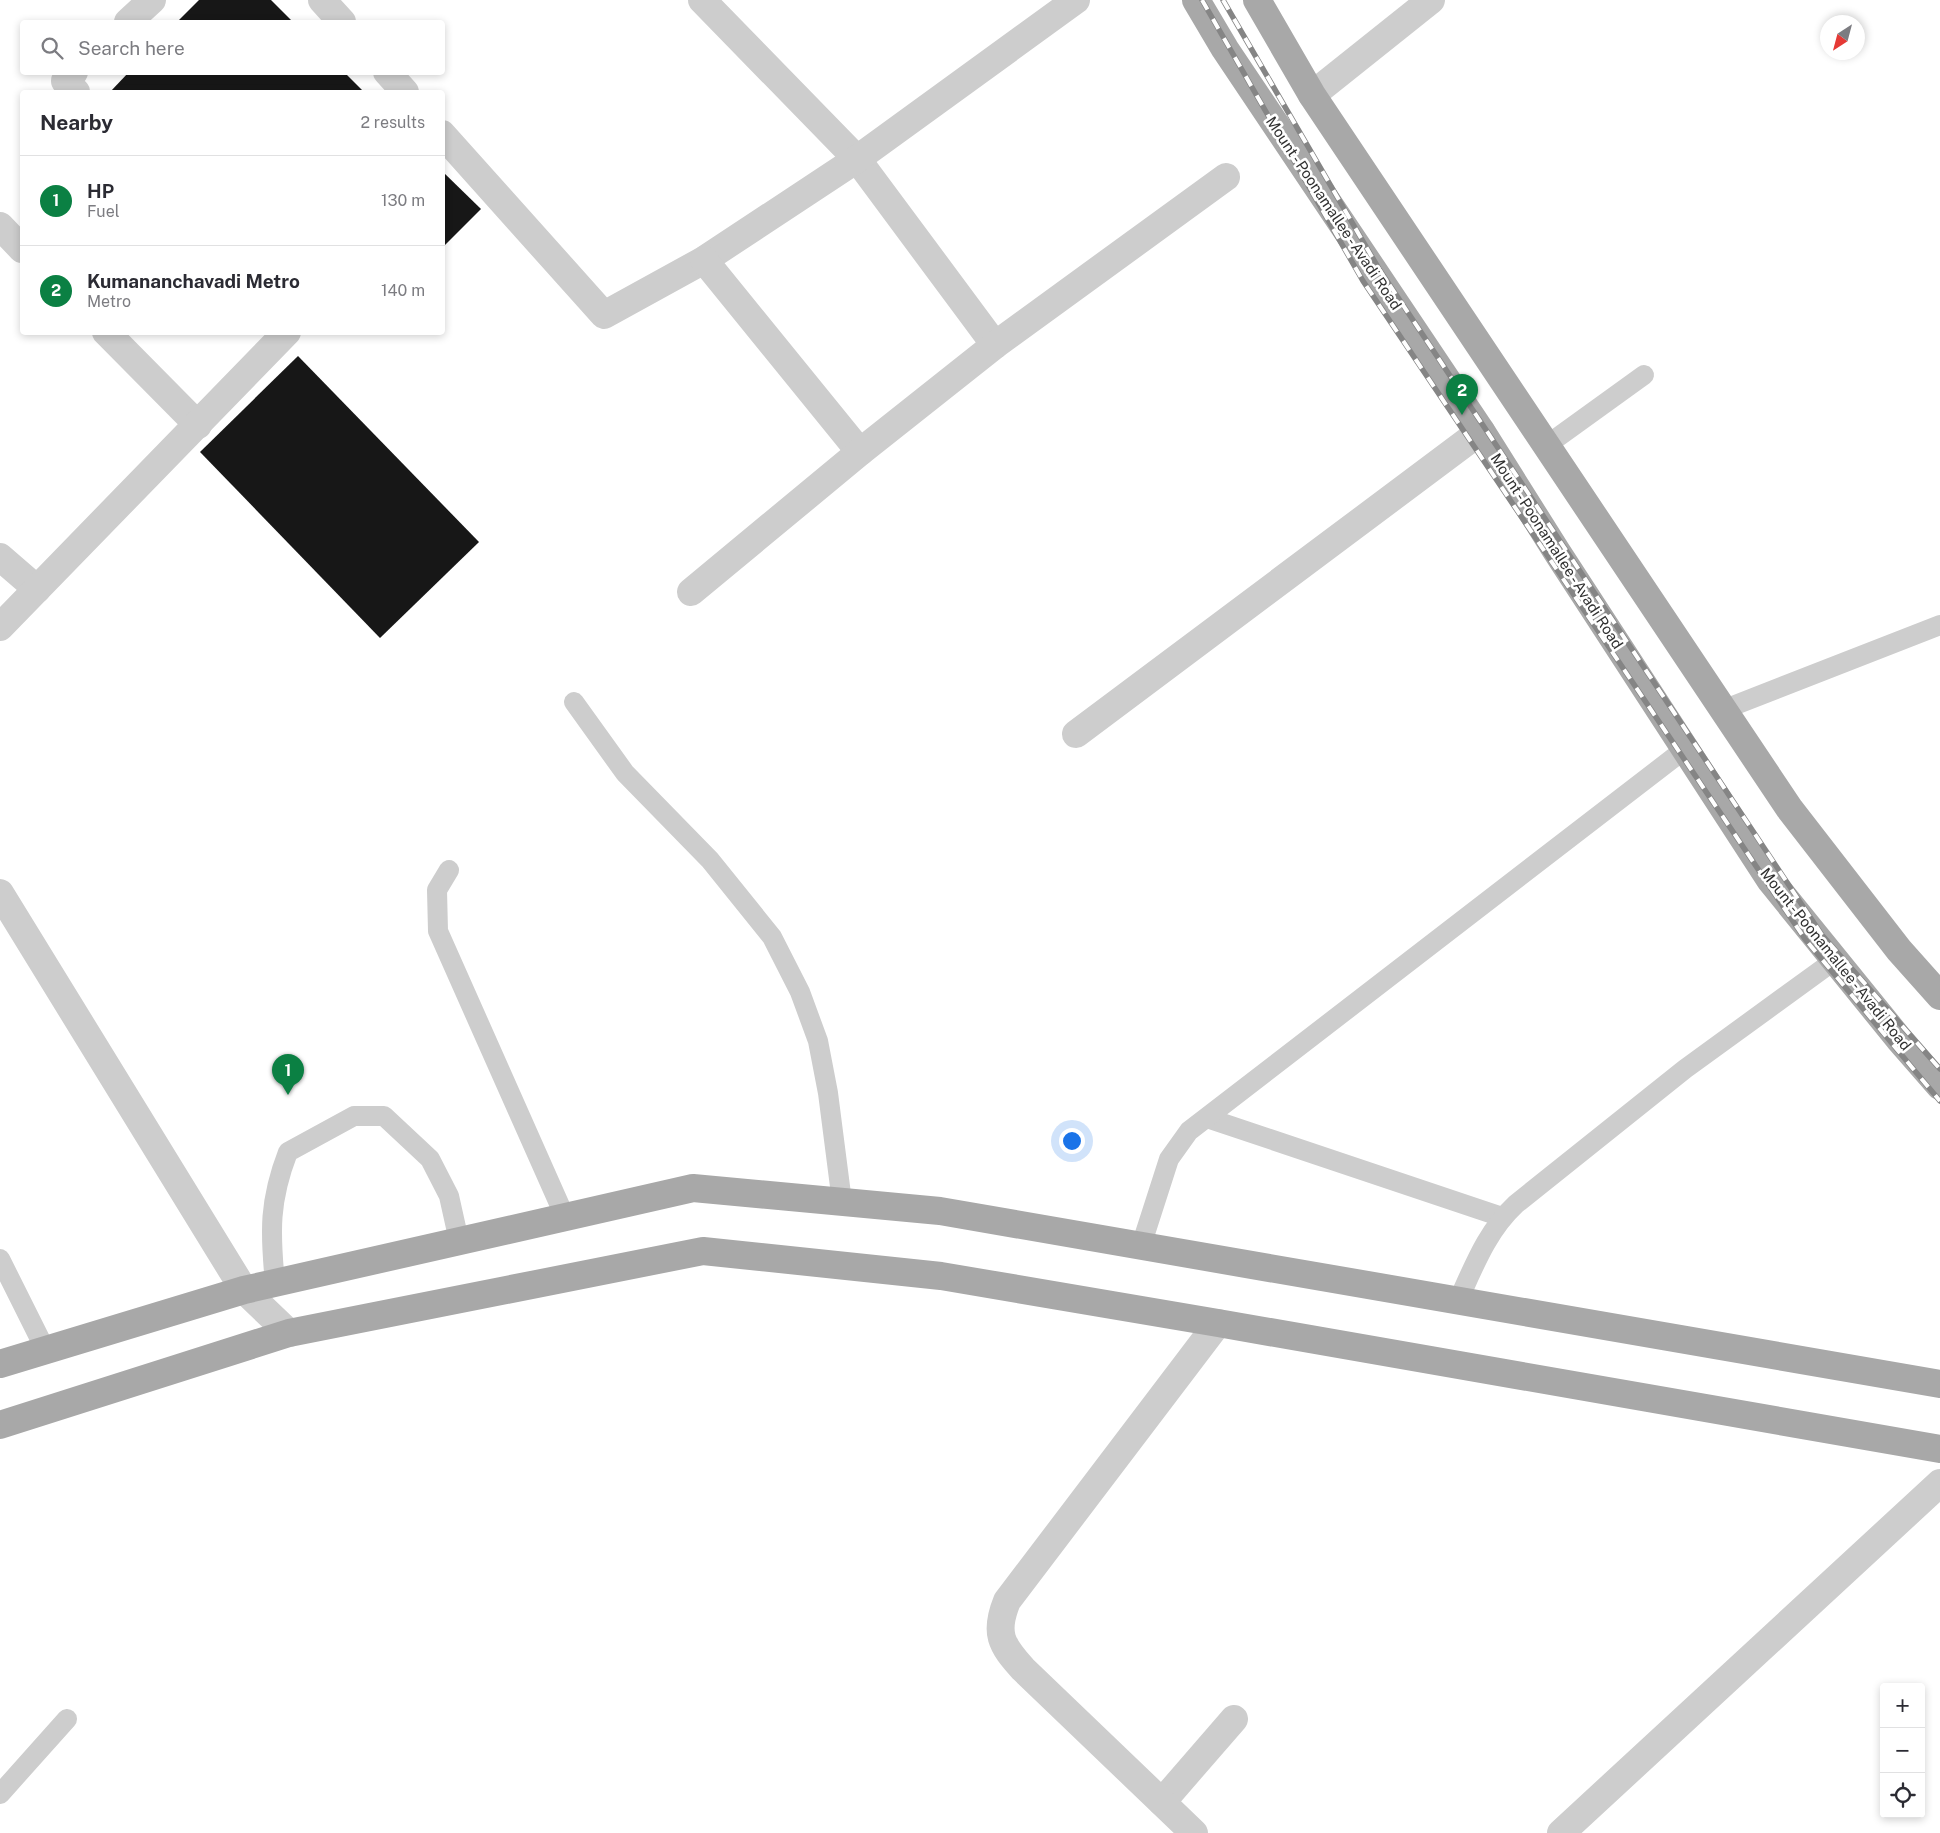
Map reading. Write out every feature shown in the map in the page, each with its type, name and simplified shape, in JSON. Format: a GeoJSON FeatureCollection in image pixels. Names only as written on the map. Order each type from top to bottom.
{"type":"FeatureCollection","features":[{"type":"Feature","properties":{"kind":"main road","name":"Mount - Poonamallee - Avadi Road"},"geometry":{"type":"LineString","coordinates":[[1196,0],[1225,49],[1481,431],[1557,552],[1771,881],[1899,1039],[1940,1086]]}},
{"type":"Feature","properties":{"kind":"main road"},"geometry":{"type":"LineString","coordinates":[[1256,0],[1312,95],[1789,808],[1899,950],[1940,996]]}},
{"type":"Feature","properties":{"kind":"main road"},"geometry":{"type":"LineString","coordinates":[[0,1364],[244,1290],[693,1188],[940,1211],[1940,1384]]}},
{"type":"Feature","properties":{"kind":"main road"},"geometry":{"type":"LineString","coordinates":[[0,1425],[289,1333],[703,1251],[941,1276],[1940,1449]]}},
{"type":"Feature","properties":{"kind":"street"},"geometry":{"type":"LineString","coordinates":[[130,20],[152,0]]}},
{"type":"Feature","properties":{"kind":"street"},"geometry":{"type":"LineString","coordinates":[[322,0],[340,20]]}},
{"type":"Feature","properties":{"kind":"street"},"geometry":{"type":"LineString","coordinates":[[702,0],[858,159],[995,345]]}},
{"type":"Feature","properties":{"kind":"street"},"geometry":{"type":"LineString","coordinates":[[445,137],[604,314],[704,260],[858,159],[1076,0]]}},
{"type":"Feature","properties":{"kind":"street"},"geometry":{"type":"LineString","coordinates":[[1312,95],[1431,0]]}},
{"type":"Feature","properties":{"kind":"street"},"geometry":{"type":"LineString","coordinates":[[71,75],[65,81],[74,90]]}},
{"type":"Feature","properties":{"kind":"street"},"geometry":{"type":"LineString","coordinates":[[390,75],[403,90]]}},
{"type":"Feature","properties":{"kind":"street"},"geometry":{"type":"LineString","coordinates":[[690,592],[860,452],[995,345],[1226,176]]}},
{"type":"Feature","properties":{"kind":"street"},"geometry":{"type":"LineString","coordinates":[[0,226],[20,247]]}},
{"type":"Feature","properties":{"kind":"street"},"geometry":{"type":"LineString","coordinates":[[704,260],[860,452]]}},
{"type":"Feature","properties":{"kind":"street"},"geometry":{"type":"LineString","coordinates":[[109,335],[198,425]]}},
{"type":"Feature","properties":{"kind":"street"},"geometry":{"type":"LineString","coordinates":[[0,628],[284,335]]}},
{"type":"Feature","properties":{"kind":"street"},"geometry":{"type":"LineString","coordinates":[[1076,734],[1481,431]]}},
{"type":"Feature","properties":{"kind":"street"},"geometry":{"type":"LineString","coordinates":[[0,557],[37,589]]}},
{"type":"Feature","properties":{"kind":"street"},"geometry":{"type":"LineString","coordinates":[[0,893],[244,1290],[289,1333]]}},
{"type":"Feature","properties":{"kind":"street"},"geometry":{"type":"LineString","coordinates":[[1194,1833],[1023,1669],[1009,1653],[1000,1634],[1000,1618],[1006,1601],[1218,1323]]}},
{"type":"Feature","properties":{"kind":"street"},"geometry":{"type":"LineString","coordinates":[[1562,1833],[1940,1483]]}},
{"type":"Feature","properties":{"kind":"street"},"geometry":{"type":"LineString","coordinates":[[1162,1802],[1234,1719]]}},
{"type":"Feature","properties":{"kind":"lane"},"geometry":{"type":"LineString","coordinates":[[1547,445],[1644,375]]}},
{"type":"Feature","properties":{"kind":"lane"},"geometry":{"type":"LineString","coordinates":[[1725,710],[1940,625]]}},
{"type":"Feature","properties":{"kind":"lane"},"geometry":{"type":"LineString","coordinates":[[574,702],[625,773],[710,860],[772,937],[800,992],[818,1041],[828,1093],[842,1202]]}},
{"type":"Feature","properties":{"kind":"lane"},"geometry":{"type":"LineString","coordinates":[[1141,1246],[1169,1158],[1189,1131],[1685,749]]}},
{"type":"Feature","properties":{"kind":"lane"},"geometry":{"type":"LineString","coordinates":[[449,870],[437,890],[438,931],[565,1217]]}},
{"type":"Feature","properties":{"kind":"lane"},"geometry":{"type":"LineString","coordinates":[[1458,1301],[1485,1242],[1502,1217],[1685,1069],[1835,960]]}},
{"type":"Feature","properties":{"kind":"lane"},"geometry":{"type":"LineString","coordinates":[[275,1283],[271,1216],[275,1191],[288,1152],[354,1116],[384,1116],[430,1159],[449,1196],[458,1241]]}},
{"type":"Feature","properties":{"kind":"lane"},"geometry":{"type":"LineString","coordinates":[[1207,1118],[1502,1217]]}},
{"type":"Feature","properties":{"kind":"lane"},"geometry":{"type":"LineString","coordinates":[[0,1259],[46,1351]]}},
{"type":"Feature","properties":{"kind":"lane"},"geometry":{"type":"LineString","coordinates":[[0,1794],[67,1719]]}},
{"type":"Feature","properties":{"kind":"building"},"geometry":{"type":"Polygon","coordinates":[[[199,0],[271,0],[291,20],[179,20],[199,0]]]}},
{"type":"Feature","properties":{"kind":"building"},"geometry":{"type":"Polygon","coordinates":[[[126,75],[347,75],[362,90],[112,90],[126,75]]]}},
{"type":"Feature","properties":{"kind":"building"},"geometry":{"type":"Polygon","coordinates":[[[445,174],[481,209],[445,245],[445,174]]]}},
{"type":"Feature","properties":{"kind":"building"},"geometry":{"type":"Polygon","coordinates":[[[298,356],[479,542],[380,638],[200,452],[298,356]]]}},
{"type":"Feature","properties":{"kind":"railway"},"geometry":{"type":"LineString","coordinates":[[1202,0],[1363,281],[1805,939],[1940,1101]]}},
{"type":"Feature","properties":{"kind":"railway"},"geometry":{"type":"LineString","coordinates":[[1223,0],[1379,269],[1822,935],[1940,1069]]}},
{"type":"Feature","properties":{"kind":"place","name":"Kumananchavadi Metro"},"geometry":{"type":"Point","coordinates":[1462,415]}},
{"type":"Feature","properties":{"kind":"place","name":"HP"},"geometry":{"type":"Point","coordinates":[288,1095]}}]}
